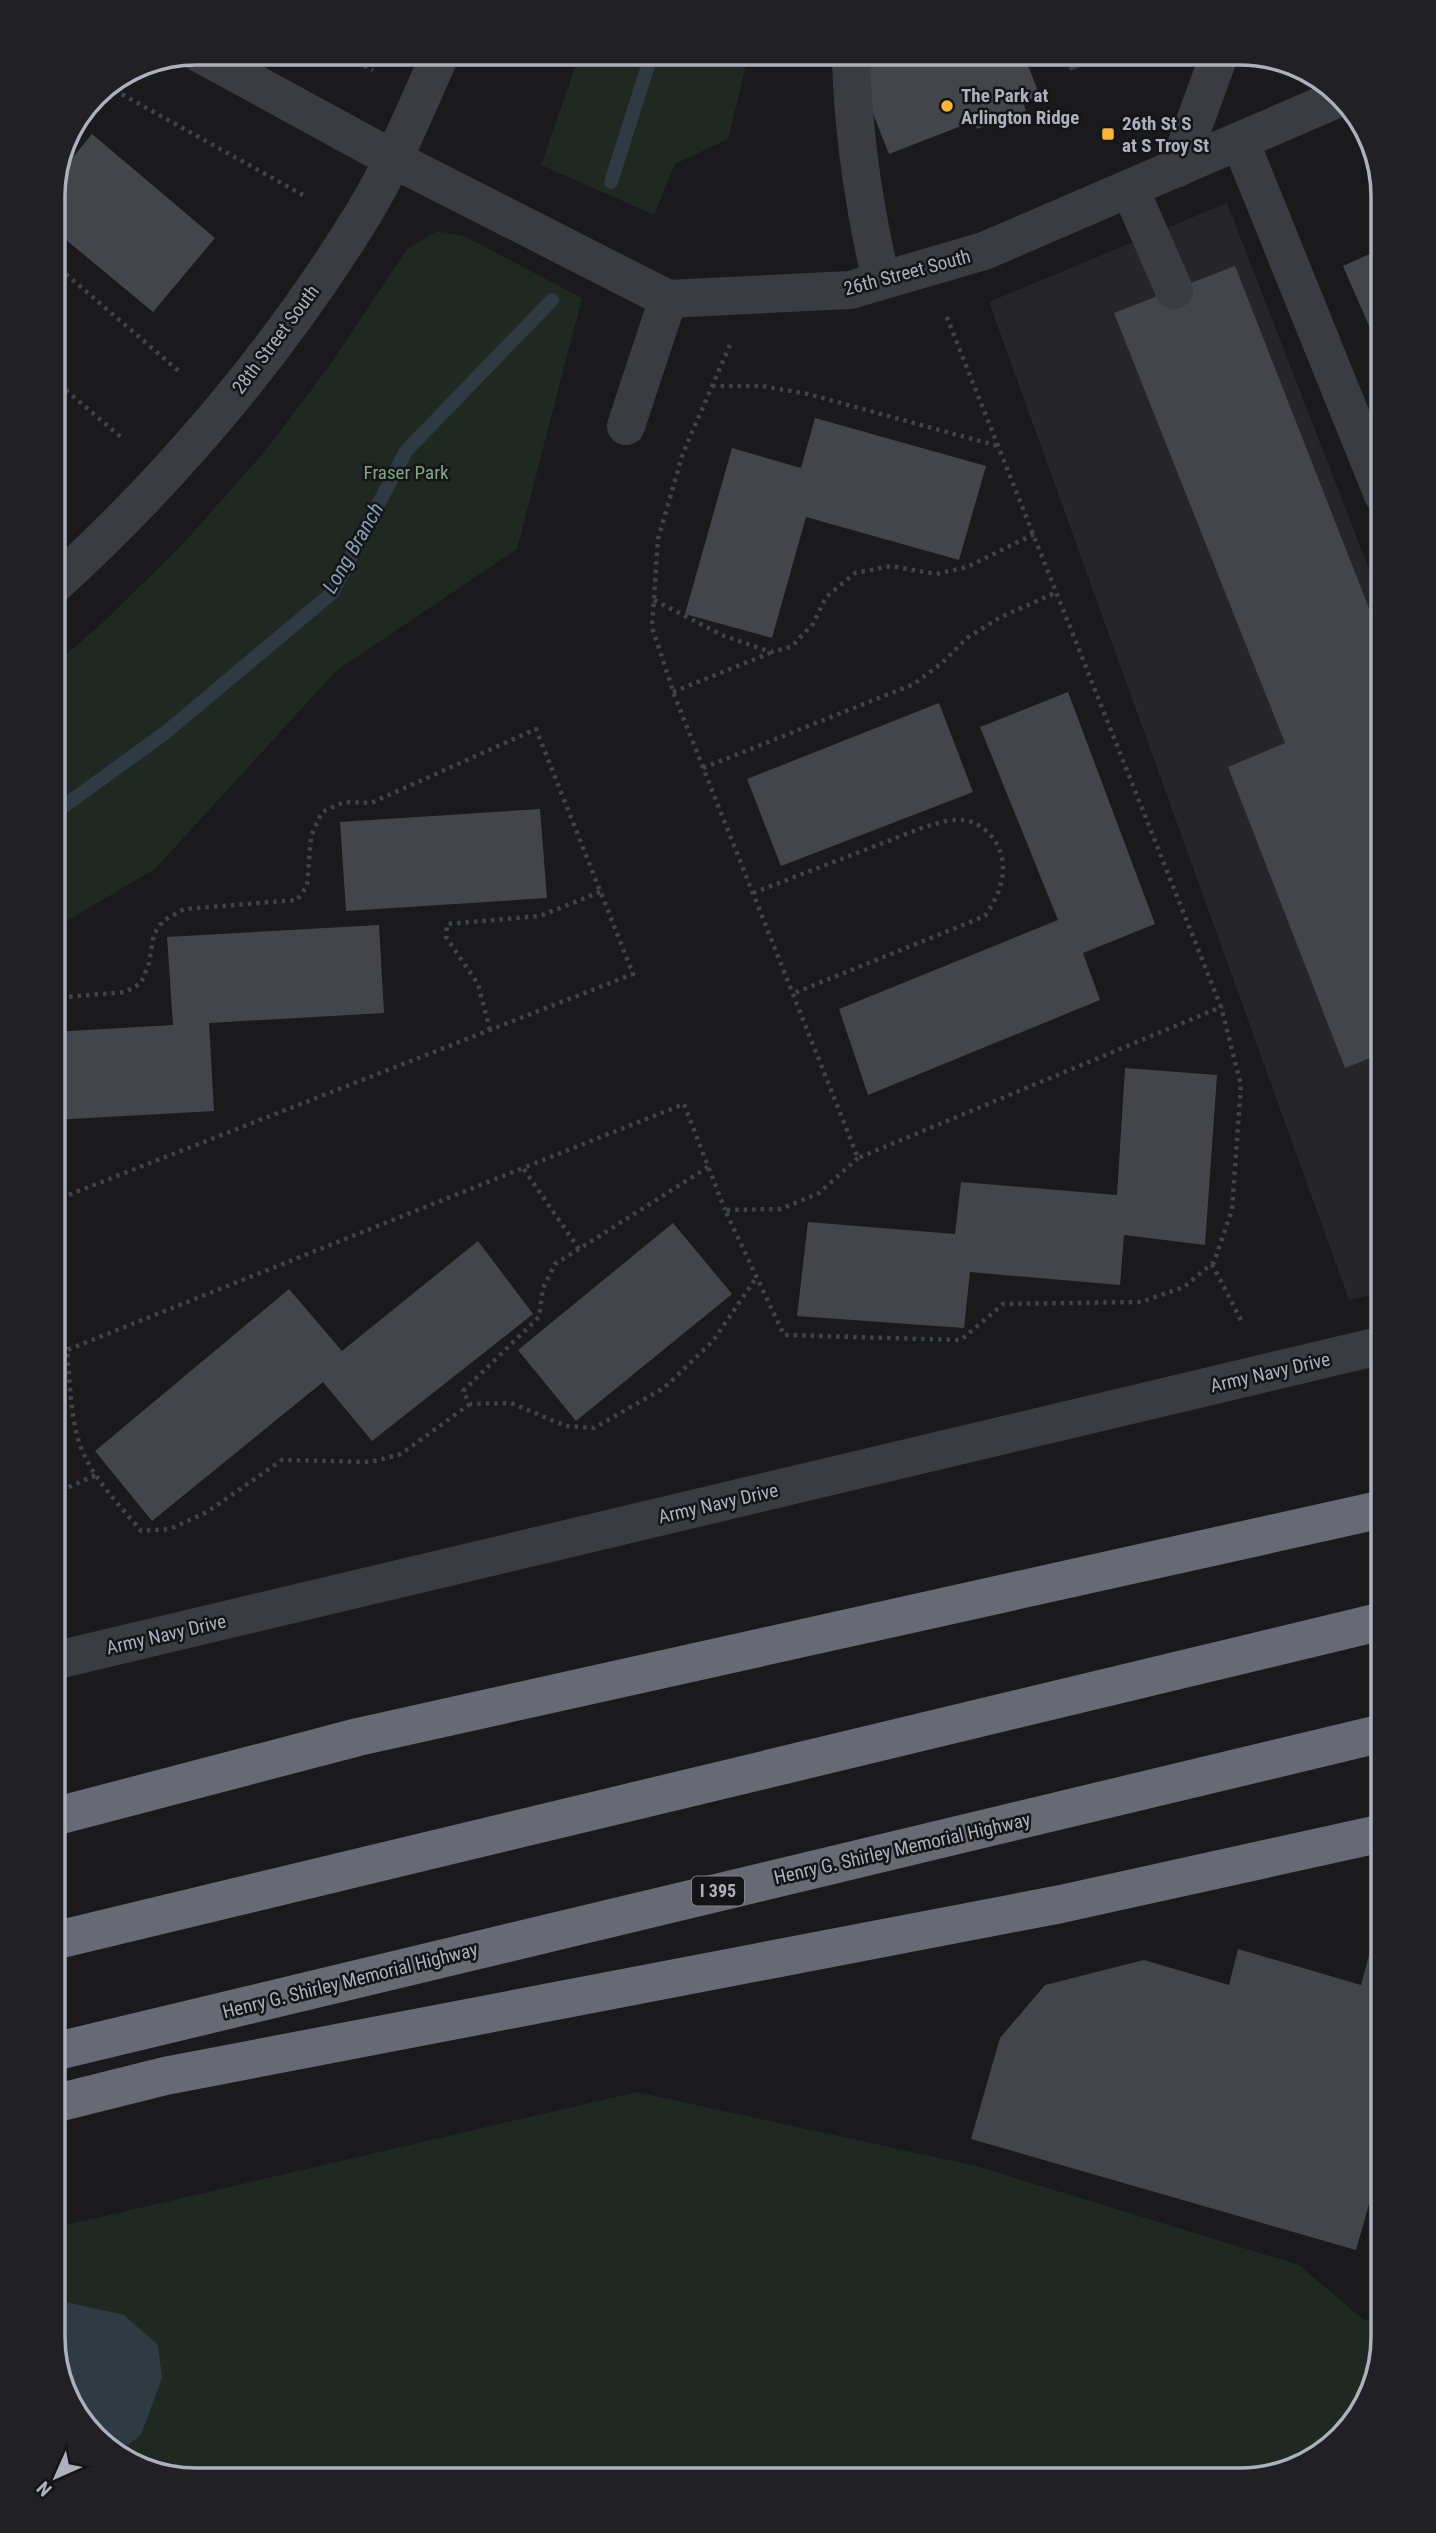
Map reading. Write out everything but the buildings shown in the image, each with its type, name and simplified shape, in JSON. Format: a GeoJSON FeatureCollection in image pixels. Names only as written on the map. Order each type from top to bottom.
{"type":"FeatureCollection","features":[{"type":"Feature","properties":{"kind":"highway"},"geometry":{"type":"LineString","coordinates":[[65,1814],[358,1737],[1371,1512]]}},
{"type":"Feature","properties":{"kind":"highway"},"geometry":{"type":"LineString","coordinates":[[65,1938],[1371,1624]]}},
{"type":"Feature","properties":{"kind":"highway","name":"Henry G. Shirley Memorial Highway"},"geometry":{"type":"LineString","coordinates":[[65,2049],[1371,1736]]}},
{"type":"Feature","properties":{"kind":"highway"},"geometry":{"type":"LineString","coordinates":[[65,2101],[165,2076],[1061,1904],[1371,1836]]}},
{"type":"Feature","properties":{"kind":"street","name":"26th Street South"},"geometry":{"type":"LineString","coordinates":[[223,65],[393,159],[668,299],[850,290],[984,251],[1331,101]]}},
{"type":"Feature","properties":{"kind":"street","name":"28th Street South"},"geometry":{"type":"LineString","coordinates":[[65,575],[95,548],[197,439],[290,324],[366,210],[393,159],[436,65]]}},
{"type":"Feature","properties":{"kind":"street"},"geometry":{"type":"LineString","coordinates":[[851,65],[853,110],[868,225],[881,281]]}},
{"type":"Feature","properties":{"kind":"street"},"geometry":{"type":"LineString","coordinates":[[1178,168],[1216,65]]}},
{"type":"Feature","properties":{"kind":"street"},"geometry":{"type":"LineString","coordinates":[[1240,141],[1371,463]]}},
{"type":"Feature","properties":{"kind":"street"},"geometry":{"type":"LineString","coordinates":[[1130,189],[1174,290]]}},
{"type":"Feature","properties":{"kind":"street"},"geometry":{"type":"LineString","coordinates":[[626,426],[668,299]]}},
{"type":"Feature","properties":{"kind":"street","name":"Army Navy Drive"},"geometry":{"type":"LineString","coordinates":[[65,1658],[1371,1348]]}},
{"type":"Feature","properties":{"kind":"path"},"geometry":{"type":"LineString","coordinates":[[364,65],[373,70]]}},
{"type":"Feature","properties":{"kind":"path"},"geometry":{"type":"LineString","coordinates":[[117,91],[303,195]]}},
{"type":"Feature","properties":{"kind":"path"},"geometry":{"type":"LineString","coordinates":[[65,273],[181,373]]}},
{"type":"Feature","properties":{"kind":"path"},"geometry":{"type":"LineString","coordinates":[[757,1278],[713,1341],[664,1388],[594,1428],[566,1426],[510,1403],[470,1404],[401,1454],[371,1462],[282,1460],[207,1512],[170,1530],[141,1531],[96,1475],[80,1445],[74,1423],[67,1350],[684,1104],[725,1210],[784,1335],[961,1340],[1003,1304],[1141,1302],[1184,1287],[1212,1264],[1232,1210],[1241,1084],[1221,1007],[946,315]]}},
{"type":"Feature","properties":{"kind":"path"},"geometry":{"type":"LineString","coordinates":[[730,345],[683,453],[658,539],[652,627],[673,692],[858,1158]]}},
{"type":"Feature","properties":{"kind":"path"},"geometry":{"type":"LineString","coordinates":[[712,386],[762,386],[808,394],[999,447]]}},
{"type":"Feature","properties":{"kind":"path"},"geometry":{"type":"LineString","coordinates":[[65,389],[123,439]]}},
{"type":"Feature","properties":{"kind":"path"},"geometry":{"type":"LineString","coordinates":[[673,692],[791,646],[813,624],[826,597],[855,573],[891,566],[936,574],[957,570],[1034,534]]}},
{"type":"Feature","properties":{"kind":"path"},"geometry":{"type":"LineString","coordinates":[[703,768],[914,684],[942,663],[967,638],[999,618],[1057,592]]}},
{"type":"Feature","properties":{"kind":"path"},"geometry":{"type":"LineString","coordinates":[[654,600],[724,636],[771,652]]}},
{"type":"Feature","properties":{"kind":"path"},"geometry":{"type":"LineString","coordinates":[[65,997],[126,992],[141,983],[149,963],[153,934],[163,921],[184,909],[297,900],[307,886],[311,836],[322,812],[344,802],[371,803],[536,729],[633,974],[65,1196]]}},
{"type":"Feature","properties":{"kind":"path"},"geometry":{"type":"LineString","coordinates":[[753,893],[950,820],[969,821],[989,832],[1002,853],[1004,874],[997,899],[985,916],[792,994]]}},
{"type":"Feature","properties":{"kind":"path"},"geometry":{"type":"LineString","coordinates":[[490,1030],[478,984],[446,937],[447,924],[540,916],[600,892]]}},
{"type":"Feature","properties":{"kind":"path"},"geometry":{"type":"LineString","coordinates":[[725,1210],[781,1209],[818,1193],[858,1158],[1221,1007]]}},
{"type":"Feature","properties":{"kind":"path"},"geometry":{"type":"LineString","coordinates":[[470,1404],[463,1391],[539,1317],[543,1288],[555,1264],[708,1167]]}},
{"type":"Feature","properties":{"kind":"path"},"geometry":{"type":"LineString","coordinates":[[523,1168],[579,1249]]}},
{"type":"Feature","properties":{"kind":"path"},"geometry":{"type":"LineString","coordinates":[[1212,1264],[1242,1322]]}},
{"type":"Feature","properties":{"kind":"path"},"geometry":{"type":"LineString","coordinates":[[65,1489],[96,1475]]}},
{"type":"Feature","properties":{"kind":"shaded area"},"geometry":{"type":"Polygon","coordinates":[[[1068,65],[1085,65],[1070,71],[1068,65]]]}},
{"type":"Feature","properties":{"kind":"shaded area"},"geometry":{"type":"Polygon","coordinates":[[[1227,203],[1371,574],[1371,1295],[1349,1300],[989,302],[1227,203]]]}},
{"type":"Feature","properties":{"kind":"shaded area"},"geometry":{"type":"Polygon","coordinates":[[[65,2302],[124,2315],[158,2345],[162,2378],[141,2435],[125,2447],[123,2446],[97,2424],[78,2395],[67,2363],[65,2302]]]}},
{"type":"Feature","properties":{"kind":"green space"},"geometry":{"type":"Polygon","coordinates":[[[576,65],[746,65],[728,139],[675,164],[654,215],[541,165],[576,65]]]}},
{"type":"Feature","properties":{"kind":"green space","name":"Fraser Park"},"geometry":{"type":"Polygon","coordinates":[[[437,231],[464,236],[582,298],[517,549],[337,670],[155,869],[65,922],[65,656],[180,547],[266,450],[330,365],[407,249],[437,231]]]}},
{"type":"Feature","properties":{"kind":"green space"},"geometry":{"type":"Polygon","coordinates":[[[637,2092],[976,2166],[1299,2265],[1364,2320],[1371,2321],[1370,2355],[1358,2395],[1339,2424],[1327,2436],[1298,2455],[1266,2466],[1249,2468],[187,2468],[153,2461],[123,2446],[97,2424],[78,2395],[66,2355],[65,2225],[637,2092]]]}},
{"type":"Feature","properties":{"kind":"waterway","name":"Long Branch"},"geometry":{"type":"LineString","coordinates":[[611,182],[648,65]]}},
{"type":"Feature","properties":{"kind":"waterway","name":"Long Branch"},"geometry":{"type":"LineString","coordinates":[[65,805],[165,733],[332,593],[406,451],[552,300]]}},
{"type":"Feature","properties":{"kind":"place","name":"The Park at Arlington Ridge"},"geometry":{"type":"Point","coordinates":[947,106]}},
{"type":"Feature","properties":{"kind":"place","name":"26th St S at S Troy St"},"geometry":{"type":"Point","coordinates":[1108,134]}}]}
